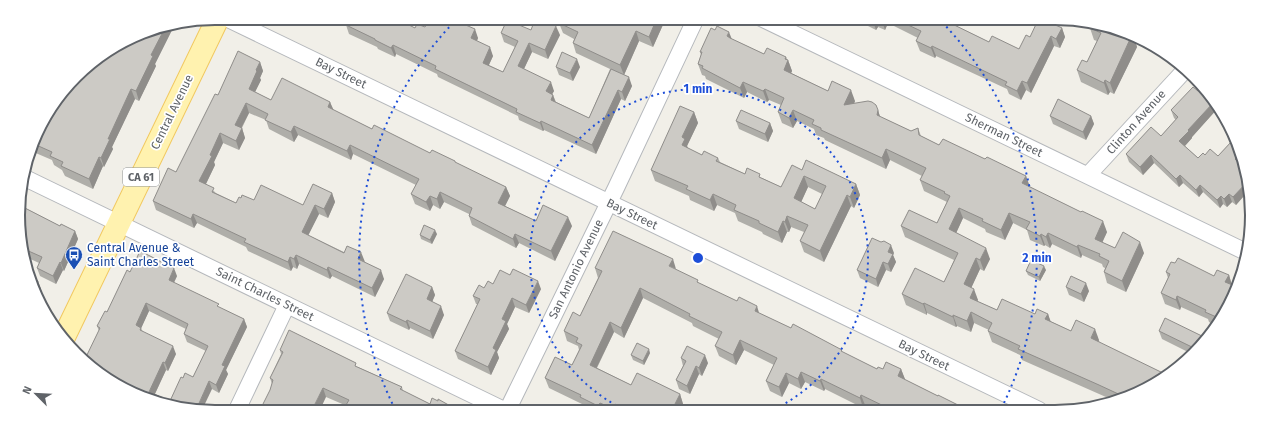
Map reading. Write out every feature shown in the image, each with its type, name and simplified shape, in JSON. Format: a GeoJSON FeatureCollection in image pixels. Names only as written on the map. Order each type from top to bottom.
{"type":"FeatureCollection","features":[{"type":"Feature","properties":{"kind":"main road","name":"Central Avenue"},"geometry":{"type":"LineString","coordinates":[[66,333],[215,25]]}},
{"type":"Feature","properties":{"kind":"street","name":"Bay Street"},"geometry":{"type":"LineString","coordinates":[[240,25],[1029,405]]}},
{"type":"Feature","properties":{"kind":"street","name":"San Antonio Avenue"},"geometry":{"type":"LineString","coordinates":[[509,405],[609,203],[693,25]]}},
{"type":"Feature","properties":{"kind":"street","name":"Sherman Street"},"geometry":{"type":"LineString","coordinates":[[776,25],[1241,250]]}},
{"type":"Feature","properties":{"kind":"street","name":"Clinton Avenue"},"geometry":{"type":"LineString","coordinates":[[1088,175],[1182,74]]}},
{"type":"Feature","properties":{"kind":"street","name":"Saint Charles Street"},"geometry":{"type":"LineString","coordinates":[[29,181],[494,405]]}},
{"type":"Feature","properties":{"kind":"street"},"geometry":{"type":"LineString","coordinates":[[239,405],[287,305]]}},
{"type":"Feature","properties":{"kind":"building"},"geometry":{"type":"Polygon","coordinates":[[[346,25],[409,25],[415,28],[416,25],[425,27],[426,25],[466,25],[475,29],[471,38],[490,47],[483,63],[503,72],[518,41],[501,33],[505,25],[519,25],[531,30],[533,25],[554,25],[556,26],[545,50],[529,43],[518,66],[551,82],[546,91],[553,95],[551,100],[589,118],[611,69],[629,77],[622,92],[618,90],[592,145],[541,121],[540,123],[516,112],[517,109],[435,69],[436,66],[393,45],[391,48],[346,25]]]}},
{"type":"Feature","properties":{"kind":"building"},"geometry":{"type":"Polygon","coordinates":[[[563,25],[654,25],[649,37],[636,31],[620,65],[573,43],[578,32],[563,25]]]}},
{"type":"Feature","properties":{"kind":"building"},"geometry":{"type":"Polygon","coordinates":[[[908,25],[954,25],[989,42],[992,36],[1019,49],[1026,35],[1030,37],[1036,25],[1056,25],[1062,28],[1056,39],[1051,36],[1027,83],[1022,81],[1017,91],[1005,85],[1007,82],[932,46],[931,48],[916,41],[921,31],[908,25]]]}},
{"type":"Feature","properties":{"kind":"building"},"geometry":{"type":"Polygon","coordinates":[[[717,26],[729,32],[727,36],[730,38],[764,54],[767,48],[786,57],[785,59],[788,60],[784,70],[828,91],[832,81],[851,90],[844,105],[868,101],[872,102],[876,105],[878,110],[877,115],[911,131],[918,128],[919,135],[939,145],[943,139],[985,159],[987,157],[1026,176],[1022,183],[1103,221],[1095,239],[1115,248],[1123,232],[1140,242],[1122,281],[1104,272],[1109,261],[1099,256],[1100,254],[1078,245],[1077,247],[1048,233],[1046,237],[1041,234],[1040,236],[1026,229],[1030,222],[1009,213],[1001,230],[982,221],[983,219],[959,208],[949,229],[986,248],[980,260],[976,258],[964,284],[974,289],[970,298],[997,310],[1002,299],[1035,314],[1037,309],[1048,314],[1045,319],[1071,331],[1076,320],[1095,329],[1091,338],[1162,372],[1150,380],[1119,394],[1018,349],[1020,346],[988,331],[992,323],[971,312],[967,321],[953,315],[953,317],[902,294],[915,268],[944,282],[958,253],[901,226],[909,210],[937,223],[950,196],[920,180],[926,168],[886,149],[882,158],[821,130],[821,128],[812,124],[814,120],[793,110],[789,118],[778,112],[784,98],[765,89],[763,91],[743,82],[740,88],[702,68],[703,66],[698,64],[702,52],[700,52],[711,28],[715,30],[717,26]]]}},
{"type":"Feature","properties":{"kind":"building"},"geometry":{"type":"Polygon","coordinates":[[[1092,29],[1104,31],[1130,40],[1110,83],[1105,80],[1104,83],[1077,70],[1082,60],[1087,62],[1101,33],[1092,29]]]}},
{"type":"Feature","properties":{"kind":"building"},"geometry":{"type":"Polygon","coordinates":[[[163,32],[151,55],[153,56],[136,91],[131,89],[108,139],[110,139],[101,158],[99,157],[89,179],[61,166],[63,162],[50,156],[52,152],[38,146],[50,120],[72,90],[90,72],[109,57],[142,39],[163,32]]]}},
{"type":"Feature","properties":{"kind":"building"},"geometry":{"type":"Polygon","coordinates":[[[238,51],[260,62],[249,89],[271,100],[282,78],[330,102],[328,107],[372,129],[374,125],[430,153],[432,150],[506,187],[498,203],[536,221],[543,205],[568,217],[551,251],[515,234],[513,239],[469,216],[472,208],[440,192],[437,199],[430,196],[426,202],[411,194],[419,179],[350,145],[347,151],[294,126],[291,132],[265,120],[268,114],[246,103],[235,125],[242,128],[236,141],[220,133],[210,155],[212,156],[199,181],[214,188],[212,192],[236,203],[242,195],[254,200],[261,185],[303,205],[313,184],[332,193],[324,209],[315,205],[302,232],[344,253],[347,246],[361,252],[358,259],[381,270],[372,288],[328,267],[327,270],[296,255],[294,259],[290,257],[288,262],[244,242],[246,239],[193,214],[191,219],[153,201],[168,168],[176,172],[215,94],[218,95],[238,51]]]}},
{"type":"Feature","properties":{"kind":"building"},"geometry":{"type":"Polygon","coordinates":[[[562,52],[577,59],[570,73],[556,67],[562,52]]]}},
{"type":"Feature","properties":{"kind":"building"},"geometry":{"type":"Polygon","coordinates":[[[1193,87],[1206,99],[1211,106],[1179,141],[1198,158],[1203,153],[1205,155],[1210,149],[1218,156],[1231,142],[1236,158],[1235,159],[1239,166],[1242,187],[1233,197],[1229,194],[1224,199],[1221,196],[1217,200],[1200,185],[1196,190],[1180,175],[1176,179],[1151,155],[1140,167],[1126,154],[1151,127],[1161,136],[1178,117],[1171,110],[1193,87]]]}},
{"type":"Feature","properties":{"kind":"building"},"geometry":{"type":"Polygon","coordinates":[[[1058,99],[1091,116],[1083,132],[1050,116],[1058,99]]]}},
{"type":"Feature","properties":{"kind":"building"},"geometry":{"type":"Polygon","coordinates":[[[680,106],[694,112],[682,137],[685,139],[682,145],[702,155],[704,151],[718,158],[716,161],[745,174],[747,168],[760,174],[759,177],[781,187],[792,165],[802,170],[806,160],[856,184],[850,197],[847,195],[820,251],[800,241],[808,225],[787,216],[778,232],[759,223],[759,221],[734,210],[736,205],[713,194],[710,200],[686,189],[688,186],[651,170],[680,106]],[[804,176],[794,198],[815,209],[826,186],[804,176]]]}},
{"type":"Feature","properties":{"kind":"building"},"geometry":{"type":"Polygon","coordinates":[[[741,110],[770,123],[765,134],[736,121],[741,110]]]}},
{"type":"Feature","properties":{"kind":"building"},"geometry":{"type":"Polygon","coordinates":[[[25,208],[60,226],[61,224],[75,231],[61,263],[60,262],[53,276],[37,268],[42,257],[29,251],[25,227],[25,208]]]}},
{"type":"Feature","properties":{"kind":"building"},"geometry":{"type":"Polygon","coordinates":[[[424,225],[435,230],[430,240],[420,235],[424,225]]]}},
{"type":"Feature","properties":{"kind":"building"},"geometry":{"type":"Polygon","coordinates":[[[613,231],[673,259],[669,266],[698,280],[697,282],[737,301],[739,297],[757,306],[755,311],[791,328],[793,324],[877,369],[878,367],[883,369],[886,362],[901,369],[898,376],[958,405],[882,405],[861,395],[860,398],[821,379],[820,381],[801,372],[798,379],[786,373],[779,387],[766,381],[777,358],[740,340],[733,355],[715,346],[722,332],[689,316],[690,314],[640,288],[621,328],[610,322],[590,365],[631,385],[637,373],[680,394],[674,405],[604,405],[600,403],[596,405],[580,397],[581,395],[545,378],[555,357],[572,365],[582,345],[576,342],[578,338],[564,331],[573,312],[580,316],[602,271],[595,268],[613,231]]]}},
{"type":"Feature","properties":{"kind":"building"},"geometry":{"type":"Polygon","coordinates":[[[872,238],[881,242],[884,241],[891,245],[888,252],[893,254],[888,264],[883,262],[876,279],[857,270],[872,238]]]}},
{"type":"Feature","properties":{"kind":"building"},"geometry":{"type":"Polygon","coordinates":[[[140,251],[174,268],[169,280],[219,304],[217,306],[244,319],[222,365],[225,366],[216,385],[209,381],[199,404],[171,400],[181,377],[183,378],[185,373],[193,377],[208,346],[184,334],[188,324],[146,303],[136,325],[141,328],[140,330],[173,346],[165,363],[163,362],[149,392],[163,398],[142,391],[120,380],[99,366],[87,355],[100,328],[97,326],[105,311],[107,312],[127,270],[130,272],[140,251]]]}},
{"type":"Feature","properties":{"kind":"building"},"geometry":{"type":"Polygon","coordinates":[[[1178,258],[1214,276],[1217,270],[1229,275],[1225,282],[1232,285],[1216,317],[1205,312],[1206,310],[1177,296],[1176,300],[1161,293],[1170,274],[1166,272],[1171,262],[1175,263],[1178,258]]]}},
{"type":"Feature","properties":{"kind":"building"},"geometry":{"type":"Polygon","coordinates":[[[1031,260],[1044,266],[1039,277],[1026,271],[1031,260]]]}},
{"type":"Feature","properties":{"kind":"building"},"geometry":{"type":"Polygon","coordinates":[[[513,269],[538,281],[526,305],[512,298],[502,319],[506,321],[493,348],[496,350],[488,367],[455,351],[480,299],[473,296],[479,285],[484,288],[488,281],[493,284],[500,270],[510,275],[513,269]]]}},
{"type":"Feature","properties":{"kind":"building"},"geometry":{"type":"Polygon","coordinates":[[[406,274],[432,287],[427,299],[441,306],[430,331],[407,320],[406,322],[387,313],[406,274]]]}},
{"type":"Feature","properties":{"kind":"building"},"geometry":{"type":"Polygon","coordinates":[[[1071,276],[1086,283],[1081,294],[1066,287],[1071,276]]]}},
{"type":"Feature","properties":{"kind":"building"},"geometry":{"type":"Polygon","coordinates":[[[1165,318],[1202,336],[1191,347],[1159,331],[1165,318]]]}},
{"type":"Feature","properties":{"kind":"building"},"geometry":{"type":"Polygon","coordinates":[[[289,330],[356,363],[355,366],[402,387],[400,389],[430,404],[432,398],[438,401],[438,399],[449,405],[346,405],[349,400],[323,388],[314,405],[262,405],[273,380],[270,378],[283,352],[280,350],[289,330]]]}},
{"type":"Feature","properties":{"kind":"building"},"geometry":{"type":"Polygon","coordinates":[[[637,343],[649,349],[643,361],[631,355],[637,343]]]}},
{"type":"Feature","properties":{"kind":"building"},"geometry":{"type":"Polygon","coordinates":[[[687,346],[705,355],[699,368],[696,366],[687,386],[676,380],[686,361],[681,358],[687,346]]]}},
{"type":"Feature","properties":{"kind":"place","name":"Central Avenue & Saint Charles Street"},"geometry":{"type":"Point","coordinates":[74,270]}}]}
